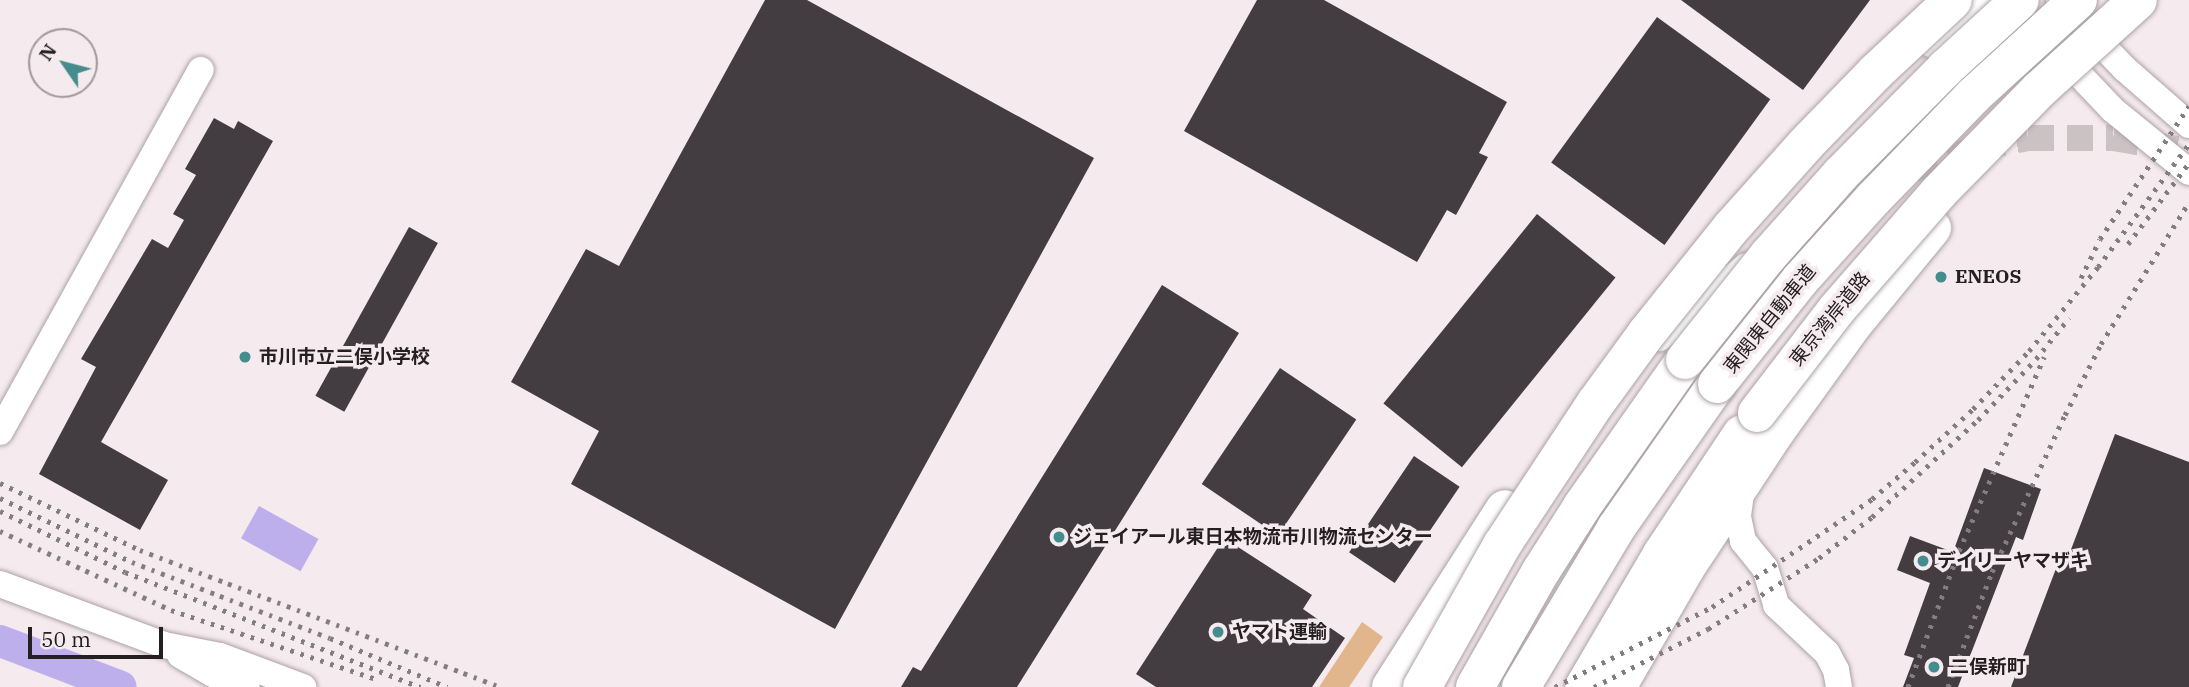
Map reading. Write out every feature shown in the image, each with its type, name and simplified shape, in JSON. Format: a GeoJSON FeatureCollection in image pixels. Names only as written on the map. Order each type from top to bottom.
{"type":"FeatureCollection","features":[{"type":"Feature","properties":{"kind":"highway"},"geometry":{"type":"LineString","coordinates":[[1422,687],[1502,545],[1595,404],[1646,334],[1723,238],[1807,144],[1954,0]]}},
{"type":"Feature","properties":{"kind":"highway"},"geometry":{"type":"LineString","coordinates":[[1391,687],[1451,589],[1557,436],[1638,336],[1743,222],[1977,0]]}},
{"type":"Feature","properties":{"kind":"highway"},"geometry":{"type":"LineString","coordinates":[[1475,687],[1541,571],[1583,505],[1648,410],[1729,303],[1859,155],[2020,0]]}},
{"type":"Feature","properties":{"kind":"highway","name":"東関東自動車道"},"geometry":{"type":"LineString","coordinates":[[1521,687],[1616,528],[1717,384],[1761,327],[1908,162],[1982,88],[2078,0]]}},
{"type":"Feature","properties":{"kind":"highway","name":"東京湾岸道路"},"geometry":{"type":"LineString","coordinates":[[1584,687],[1610,670],[1665,602],[1743,478],[1819,370],[1886,283],[1979,173],[2139,0]]}},
{"type":"Feature","properties":{"kind":"highway","name":"東京湾岸道路"},"geometry":{"type":"LineString","coordinates":[[1610,670],[1711,479],[1837,309],[1968,161],[2059,71],[2139,0]]}},
{"type":"Feature","properties":{"kind":"street"},"geometry":{"type":"LineString","coordinates":[[2014,0],[2086,57],[2189,125]]}},
{"type":"Feature","properties":{"kind":"street"},"geometry":{"type":"LineString","coordinates":[[2059,0],[2113,110],[2189,172]]}},
{"type":"Feature","properties":{"kind":"street"},"geometry":{"type":"LineString","coordinates":[[0,432],[201,70]]}},
{"type":"Feature","properties":{"kind":"street"},"geometry":{"type":"LineString","coordinates":[[1557,436],[1602,390],[1708,295],[1748,264],[1857,197],[1912,170]]}},
{"type":"Feature","properties":{"kind":"street"},"geometry":{"type":"LineString","coordinates":[[1743,478],[1738,517],[1743,541],[1765,568],[1776,605],[1784,616],[1827,653],[1836,670],[1839,687]]}},
{"type":"Feature","properties":{"kind":"street"},"geometry":{"type":"LineString","coordinates":[[0,584],[164,645],[220,656],[303,687]]}},
{"type":"Feature","properties":{"kind":"street"},"geometry":{"type":"LineString","coordinates":[[164,645],[214,674],[247,687]]}},
{"type":"Feature","properties":{"kind":"shaded area"},"geometry":{"type":"Polygon","coordinates":[[[259,506],[318,539],[301,571],[241,538],[259,506]]]}},
{"type":"Feature","properties":{"kind":"shaded area"},"geometry":{"type":"Polygon","coordinates":[[[1362,622],[1383,637],[1349,687],[1319,687],[1362,622]]]}},
{"type":"Feature","properties":{"kind":"building"},"geometry":{"type":"Polygon","coordinates":[[[765,0],[807,0],[1094,158],[835,629],[571,484],[599,431],[511,382],[586,249],[619,266],[765,0]]]}},
{"type":"Feature","properties":{"kind":"building"},"geometry":{"type":"Polygon","coordinates":[[[1257,0],[1324,0],[1507,102],[1479,153],[1488,157],[1456,215],[1447,210],[1417,262],[1184,131],[1257,0]]]}},
{"type":"Feature","properties":{"kind":"building"},"geometry":{"type":"Polygon","coordinates":[[[1681,0],[1870,0],[1803,90],[1681,0]]]}},
{"type":"Feature","properties":{"kind":"building"},"geometry":{"type":"Polygon","coordinates":[[[1657,17],[1770,99],[1664,245],[1551,163],[1657,17]]]}},
{"type":"Feature","properties":{"kind":"building"},"geometry":{"type":"Polygon","coordinates":[[[214,118],[234,129],[238,121],[273,141],[101,442],[168,480],[140,530],[39,474],[96,367],[81,359],[152,239],[168,248],[184,220],[173,214],[196,175],[185,169],[214,118]]]}},
{"type":"Feature","properties":{"kind":"building"},"geometry":{"type":"Polygon","coordinates":[[[1537,214],[1615,278],[1462,467],[1383,404],[1537,214]]]}},
{"type":"Feature","properties":{"kind":"building"},"geometry":{"type":"Polygon","coordinates":[[[409,227],[438,243],[344,412],[315,396],[409,227]]]}},
{"type":"Feature","properties":{"kind":"building"},"geometry":{"type":"Polygon","coordinates":[[[1162,285],[1239,333],[1017,687],[901,687],[913,667],[921,671],[1162,285]]]}},
{"type":"Feature","properties":{"kind":"building"},"geometry":{"type":"Polygon","coordinates":[[[1280,368],[1356,419],[1278,536],[1202,484],[1280,368]]]}},
{"type":"Feature","properties":{"kind":"building"},"geometry":{"type":"Polygon","coordinates":[[[2115,434],[2189,462],[2189,687],[2011,687],[2060,558],[2067,560],[2115,434]]]}},
{"type":"Feature","properties":{"kind":"building"},"geometry":{"type":"Polygon","coordinates":[[[1414,456],[1460,487],[1395,583],[1349,552],[1414,456]]]}},
{"type":"Feature","properties":{"kind":"building","name":"二俣新町"},"geometry":{"type":"Polygon","coordinates":[[[1984,468],[2041,489],[2023,540],[2016,537],[1958,687],[1903,687],[1914,658],[1904,655],[1930,583],[1897,570],[1910,536],[1953,552],[1984,468]]]}},
{"type":"Feature","properties":{"kind":"building"},"geometry":{"type":"Polygon","coordinates":[[[1224,538],[1312,595],[1303,609],[1345,638],[1312,687],[1156,687],[1136,674],[1224,538]]]}},
{"type":"Feature","properties":{"kind":"waterway"},"geometry":{"type":"LineString","coordinates":[[0,641],[121,687]]}},
{"type":"Feature","properties":{"kind":"tunnel"},"geometry":{"type":"LineString","coordinates":[[1912,170],[1978,148],[2028,138],[2113,138],[2189,151]]}},
{"type":"Feature","properties":{"kind":"railway"},"geometry":{"type":"LineString","coordinates":[[2081,278],[2100,239],[2189,106]]}},
{"type":"Feature","properties":{"kind":"railway"},"geometry":{"type":"LineString","coordinates":[[1555,687],[1712,607],[1872,499],[1973,409],[2029,351],[2098,267],[2189,144]]}},
{"type":"Feature","properties":{"kind":"railway"},"geometry":{"type":"LineString","coordinates":[[2128,244],[2189,163]]}},
{"type":"Feature","properties":{"kind":"railway"},"geometry":{"type":"LineString","coordinates":[[1948,687],[1992,572],[2065,415],[2101,344],[2189,202]]}},
{"type":"Feature","properties":{"kind":"railway"},"geometry":{"type":"LineString","coordinates":[[1594,687],[1708,629],[1819,558],[1872,517],[1978,420],[2036,359],[2069,318]]}},
{"type":"Feature","properties":{"kind":"railway"},"geometry":{"type":"LineString","coordinates":[[1908,687],[1959,551],[2044,357]]}},
{"type":"Feature","properties":{"kind":"railway"},"geometry":{"type":"LineString","coordinates":[[0,483],[140,550],[500,687]]}},
{"type":"Feature","properties":{"kind":"railway"},"geometry":{"type":"LineString","coordinates":[[0,498],[132,562],[330,638],[447,687]]}},
{"type":"Feature","properties":{"kind":"railway"},"geometry":{"type":"LineString","coordinates":[[0,511],[125,572],[420,687]]}},
{"type":"Feature","properties":{"kind":"railway"},"geometry":{"type":"LineString","coordinates":[[0,531],[171,610],[376,679]]}},
{"type":"Feature","properties":{"kind":"place","name":"ENEOS"},"geometry":{"type":"Point","coordinates":[1941,277]}},
{"type":"Feature","properties":{"kind":"place","name":"市川市立二俣小学校"},"geometry":{"type":"Point","coordinates":[245,357]}},
{"type":"Feature","properties":{"kind":"place","name":"ジェイアール東日本物流市川物流センター"},"geometry":{"type":"Point","coordinates":[1059,537]}},
{"type":"Feature","properties":{"kind":"place","name":"デイリーヤマザキ"},"geometry":{"type":"Point","coordinates":[1923,561]}},
{"type":"Feature","properties":{"kind":"place","name":"ヤマト運輸"},"geometry":{"type":"Point","coordinates":[1218,632]}},
{"type":"Feature","properties":{"kind":"place","name":"二俣新町"},"geometry":{"type":"Point","coordinates":[1934,667]}}]}
